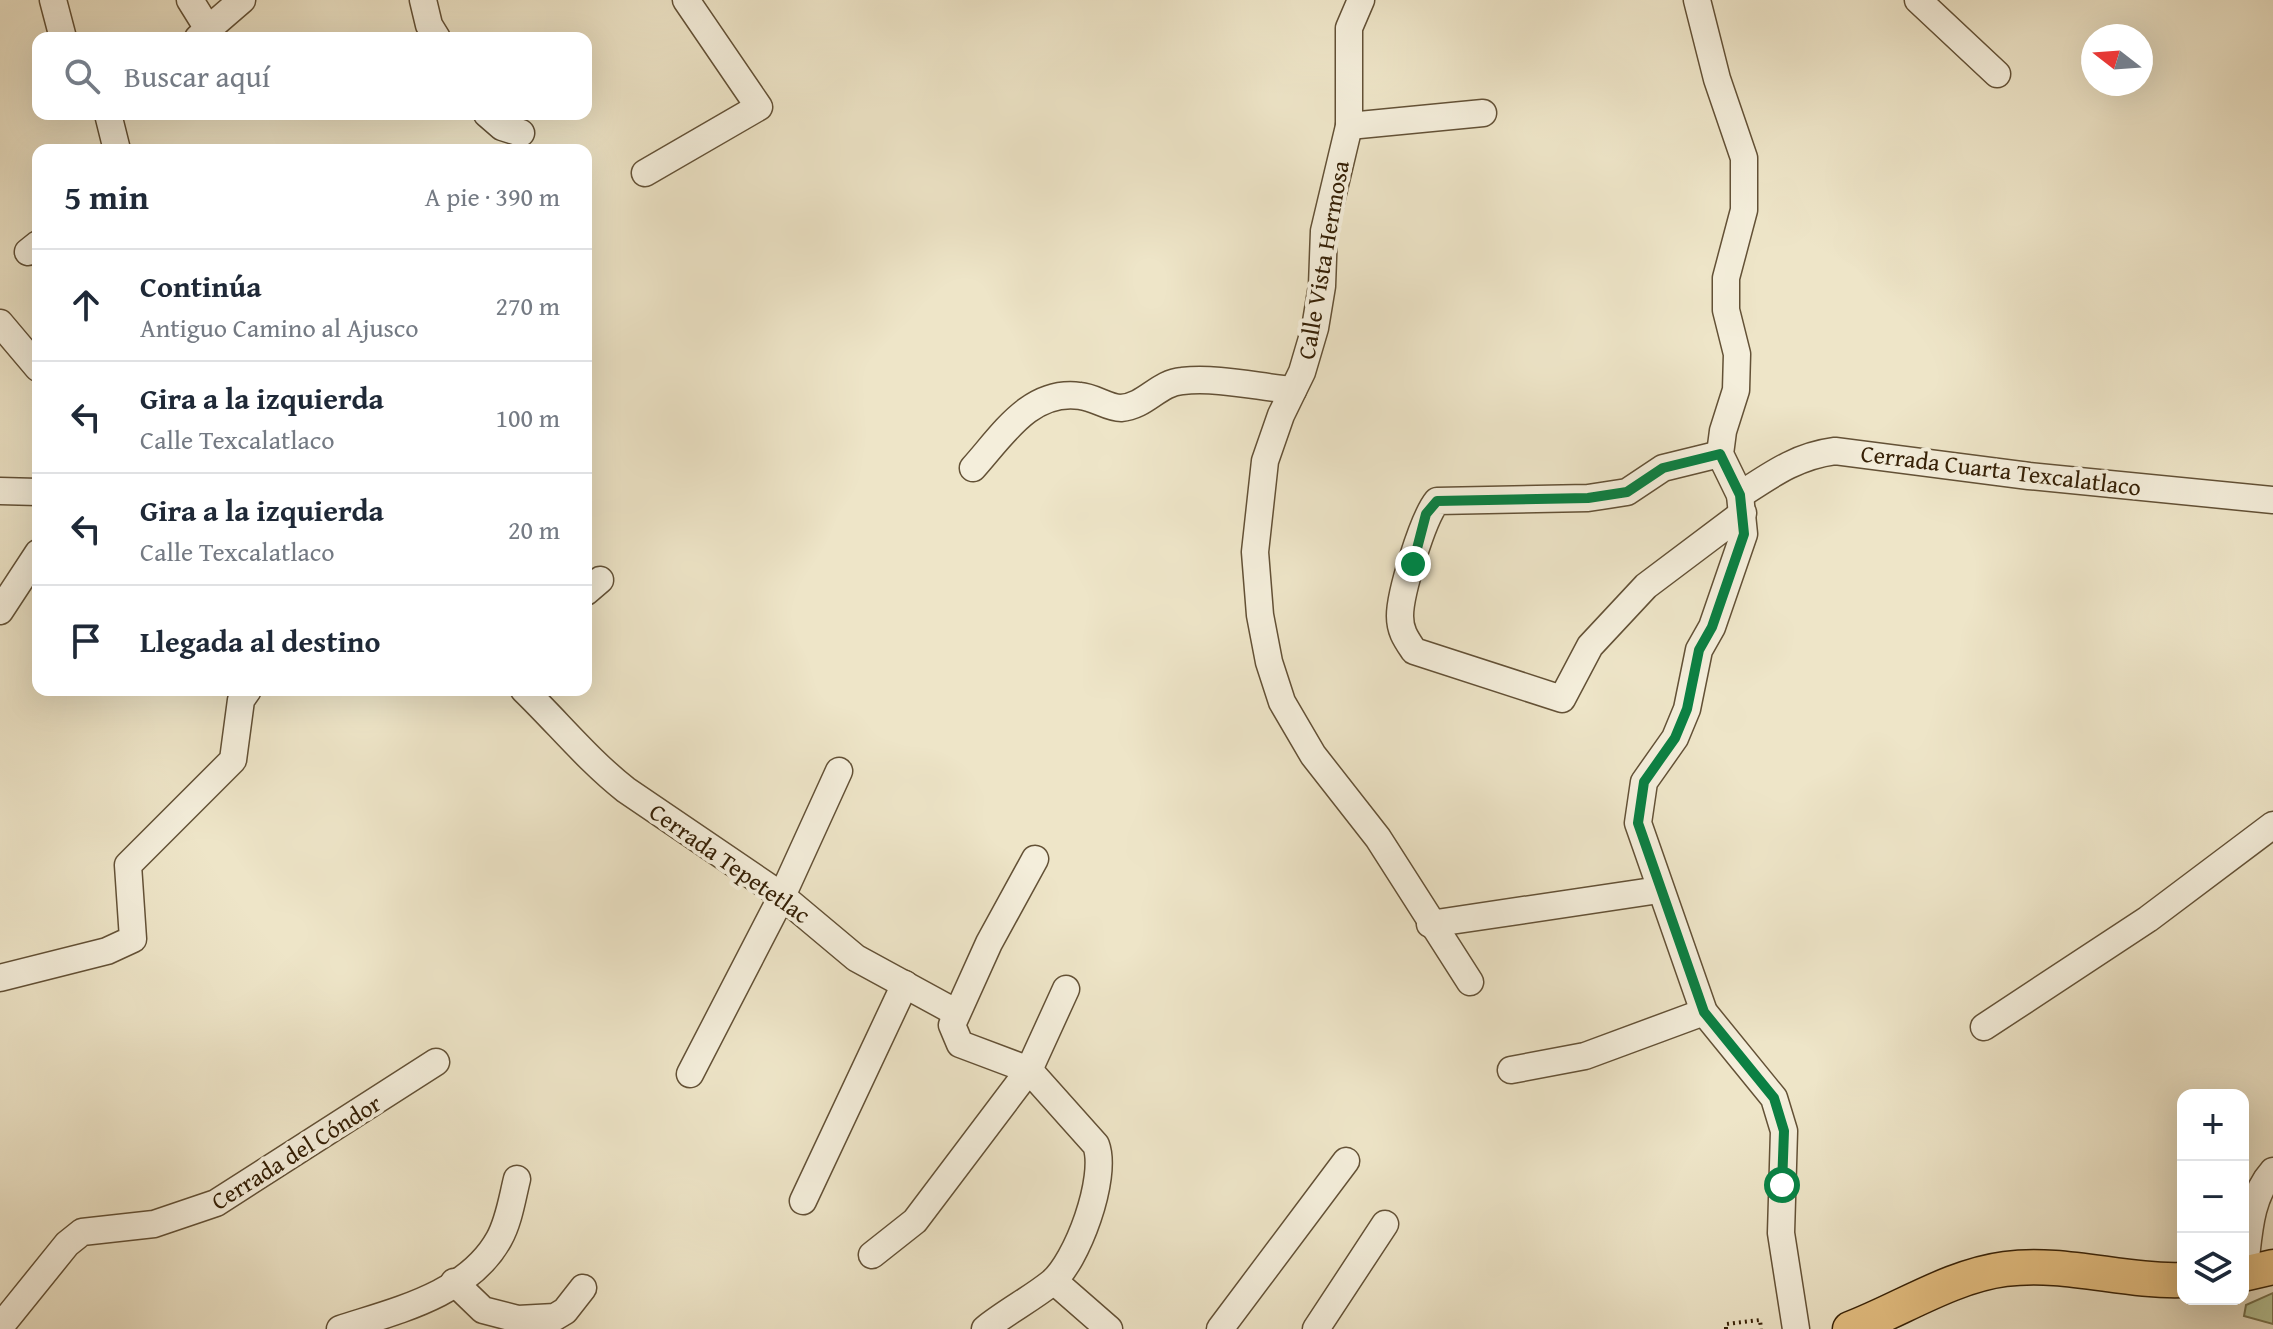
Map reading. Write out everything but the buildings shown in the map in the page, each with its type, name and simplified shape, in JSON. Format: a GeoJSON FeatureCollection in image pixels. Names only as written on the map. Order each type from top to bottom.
{"type":"FeatureCollection","features":[{"type":"Feature","properties":{"kind":"main road"},"geometry":{"type":"LineString","coordinates":[[1850,1329],[1940,1290],[2002,1269],[2031,1267],[2177,1279]]}},
{"type":"Feature","properties":{"kind":"street"},"geometry":{"type":"LineString","coordinates":[[53,0],[61,32]]}},
{"type":"Feature","properties":{"kind":"street"},"geometry":{"type":"LineString","coordinates":[[190,0],[203,32]]}},
{"type":"Feature","properties":{"kind":"street"},"geometry":{"type":"LineString","coordinates":[[204,32],[242,0]]}},
{"type":"Feature","properties":{"kind":"street"},"geometry":{"type":"LineString","coordinates":[[423,0],[433,32]]}},
{"type":"Feature","properties":{"kind":"street"},"geometry":{"type":"LineString","coordinates":[[645,173],[759,107],[686,0]]}},
{"type":"Feature","properties":{"kind":"street","name":"Calle Vista Hermosa"},"geometry":{"type":"LineString","coordinates":[[1361,0],[1349,28],[1349,126],[1324,231],[1322,286],[1315,328],[1265,461],[1257,512],[1260,615],[1269,662],[1282,702],[1313,755],[1378,838],[1430,924],[1470,982]]}},
{"type":"Feature","properties":{"kind":"street"},"geometry":{"type":"LineString","coordinates":[[1697,0],[1717,79],[1744,158],[1744,210],[1726,278],[1726,310],[1737,354],[1736,390],[1723,431],[1720,454],[1742,504],[1739,554],[1699,650],[1687,709],[1675,738],[1644,782],[1638,823],[1704,1012],[1774,1098],[1784,1131],[1781,1233],[1796,1329]]}},
{"type":"Feature","properties":{"kind":"street"},"geometry":{"type":"LineString","coordinates":[[1918,0],[1997,74]]}},
{"type":"Feature","properties":{"kind":"street"},"geometry":{"type":"LineString","coordinates":[[1349,126],[1483,113]]}},
{"type":"Feature","properties":{"kind":"street"},"geometry":{"type":"LineString","coordinates":[[113,120],[116,144]]}},
{"type":"Feature","properties":{"kind":"street"},"geometry":{"type":"LineString","coordinates":[[494,120],[502,127],[521,133]]}},
{"type":"Feature","properties":{"kind":"street"},"geometry":{"type":"LineString","coordinates":[[0,323],[32,361]]}},
{"type":"Feature","properties":{"kind":"street"},"geometry":{"type":"LineString","coordinates":[[973,468],[1023,412],[1050,397],[1080,396],[1120,408],[1142,402],[1164,385],[1183,380],[1293,390]]}},
{"type":"Feature","properties":{"kind":"street","name":"Cerrada Cuarta Texcalatlaco"},"geometry":{"type":"LineString","coordinates":[[1720,454],[1663,468],[1627,492],[1588,498],[1437,501],[1426,514],[1403,599],[1400,614],[1402,634],[1414,651],[1562,699],[1590,646],[1646,586],[1787,464],[1810,454],[1835,451],[2029,476],[2273,500]]}},
{"type":"Feature","properties":{"kind":"street"},"geometry":{"type":"LineString","coordinates":[[0,491],[32,492]]}},
{"type":"Feature","properties":{"kind":"street"},"geometry":{"type":"LineString","coordinates":[[0,611],[32,562]]}},
{"type":"Feature","properties":{"kind":"street"},"geometry":{"type":"LineString","coordinates":[[0,978],[107,951],[133,939],[128,865],[233,760],[244,696]]}},
{"type":"Feature","properties":{"kind":"street","name":"Cerrada Tepetetlac"},"geometry":{"type":"LineString","coordinates":[[530,696],[615,781],[782,896],[856,958],[955,1012]]}},
{"type":"Feature","properties":{"kind":"street"},"geometry":{"type":"LineString","coordinates":[[690,1074],[782,896],[839,771]]}},
{"type":"Feature","properties":{"kind":"street"},"geometry":{"type":"LineString","coordinates":[[1984,1027],[2148,919],[2273,825]]}},
{"type":"Feature","properties":{"kind":"street"},"geometry":{"type":"LineString","coordinates":[[985,1329],[1054,1281],[1095,1202],[1100,1154],[1096,1145],[1029,1070],[974,1052],[960,1044],[952,1025],[955,1012],[1035,859]]}},
{"type":"Feature","properties":{"kind":"street"},"geometry":{"type":"LineString","coordinates":[[1430,924],[1659,890]]}},
{"type":"Feature","properties":{"kind":"street"},"geometry":{"type":"LineString","coordinates":[[803,1201],[905,984]]}},
{"type":"Feature","properties":{"kind":"street"},"geometry":{"type":"LineString","coordinates":[[872,1255],[915,1221],[1029,1070],[1066,989]]}},
{"type":"Feature","properties":{"kind":"street"},"geometry":{"type":"LineString","coordinates":[[1511,1070],[1585,1056],[1704,1012]]}},
{"type":"Feature","properties":{"kind":"street","name":"Cerrada del Cóndor"},"geometry":{"type":"LineString","coordinates":[[0,1327],[67,1244],[82,1232],[154,1224],[216,1203],[436,1062]]}},
{"type":"Feature","properties":{"kind":"street"},"geometry":{"type":"LineString","coordinates":[[1220,1329],[1346,1161]]}},
{"type":"Feature","properties":{"kind":"street"},"geometry":{"type":"LineString","coordinates":[[2253,1272],[2254,1205],[2261,1187],[2273,1171]]}},
{"type":"Feature","properties":{"kind":"street"},"geometry":{"type":"LineString","coordinates":[[340,1329],[426,1300],[489,1254],[500,1238],[517,1179]]}},
{"type":"Feature","properties":{"kind":"street"},"geometry":{"type":"LineString","coordinates":[[1316,1329],[1385,1224]]}},
{"type":"Feature","properties":{"kind":"street"},"geometry":{"type":"LineString","coordinates":[[1054,1281],[1109,1329]]}},
{"type":"Feature","properties":{"kind":"street"},"geometry":{"type":"LineString","coordinates":[[454,1282],[483,1310],[518,1319],[555,1317],[565,1311],[583,1288]]}},
{"type":"Feature","properties":{"kind":"path"},"geometry":{"type":"LineString","coordinates":[[1726,1329],[1726,1324],[1760,1320],[1761,1329]]}},
{"type":"Feature","properties":{"kind":"green space"},"geometry":{"type":"Polygon","coordinates":[[[2273,1293],[2273,1324],[2244,1316],[2249,1304],[2273,1293]]]}},
{"type":"Feature","properties":{"kind":"route"},"geometry":{"type":"LineString","coordinates":[[1413,564],[1426,514],[1437,501],[1456,498],[1588,498],[1627,492],[1663,468],[1720,454],[1740,495],[1744,534],[1712,627],[1699,650],[1687,709],[1675,738],[1644,782],[1638,823],[1704,1012],[1774,1098],[1784,1131],[1782,1185]]}}]}
